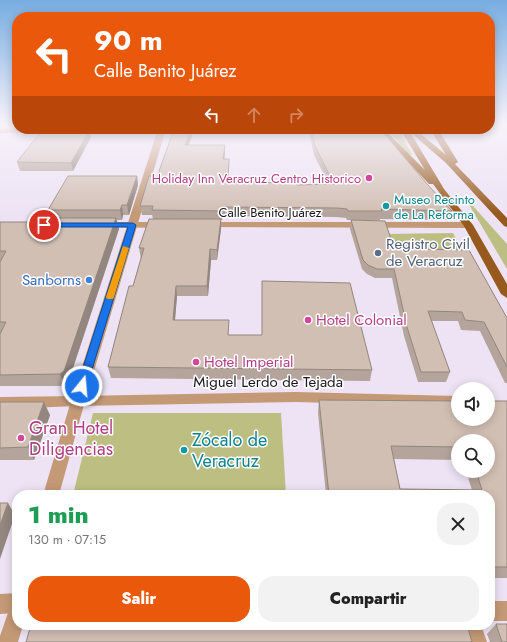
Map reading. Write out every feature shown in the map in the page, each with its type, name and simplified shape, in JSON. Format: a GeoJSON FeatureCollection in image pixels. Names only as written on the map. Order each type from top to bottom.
{"type":"FeatureCollection","features":[{"type":"Feature","properties":{"kind":"main road"},"geometry":{"type":"LineString","coordinates":[[402,153],[440,190],[468,225],[507,294]]}},
{"type":"Feature","properties":{"kind":"main road"},"geometry":{"type":"LineString","coordinates":[[420,153],[440,190]]}},
{"type":"Feature","properties":{"kind":"main road"},"geometry":{"type":"LineString","coordinates":[[438,153],[507,224]]}},
{"type":"Feature","properties":{"kind":"main road"},"geometry":{"type":"LineString","coordinates":[[448,153],[463,177]]}},
{"type":"Feature","properties":{"kind":"street"},"geometry":{"type":"LineString","coordinates":[[52,490],[78,401],[155,153]]}},
{"type":"Feature","properties":{"kind":"street"},"geometry":{"type":"LineString","coordinates":[[94,225],[172,225]]}},
{"type":"Feature","properties":{"kind":"street","name":"Calle Benito Juárez"},"geometry":{"type":"LineString","coordinates":[[196,225],[468,225]]}},
{"type":"Feature","properties":{"kind":"street","name":"Miguel Lerdo de Tejada"},"geometry":{"type":"LineString","coordinates":[[0,403],[295,397],[451,401]]}},
{"type":"Feature","properties":{"kind":"street"},"geometry":{"type":"LineString","coordinates":[[0,604],[12,603]]}},
{"type":"Feature","properties":{"kind":"street"},"geometry":{"type":"LineString","coordinates":[[495,611],[507,611]]}},
{"type":"Feature","properties":{"kind":"street"},"geometry":{"type":"LineString","coordinates":[[8,642],[12,630]]}},
{"type":"Feature","properties":{"kind":"street"},"geometry":{"type":"LineString","coordinates":[[473,630],[477,642]]}},
{"type":"Feature","properties":{"kind":"green space"},"geometry":{"type":"Polygon","coordinates":[[[464,196],[507,244],[507,269],[464,196]]]}},
{"type":"Feature","properties":{"kind":"green space"},"geometry":{"type":"Polygon","coordinates":[[[453,233],[466,259],[408,258],[384,234],[453,233]]]}},
{"type":"Feature","properties":{"kind":"green space","name":"Zócalo de Veracruz"},"geometry":{"type":"Polygon","coordinates":[[[93,413],[281,413],[286,490],[74,490],[93,413]]]}},
{"type":"Feature","properties":{"kind":"building"},"geometry":{"type":"Polygon","coordinates":[[[24,153],[77,153],[71,163],[17,162],[24,153]]]}},
{"type":"Feature","properties":{"kind":"building"},"geometry":{"type":"Polygon","coordinates":[[[166,153],[224,153],[223,159],[229,159],[228,179],[249,179],[249,182],[296,183],[297,185],[334,184],[318,153],[400,153],[452,211],[381,209],[382,211],[348,211],[347,209],[337,208],[222,207],[222,211],[152,210],[153,206],[140,206],[149,176],[157,177],[166,153]]]}},
{"type":"Feature","properties":{"kind":"building"},"geometry":{"type":"Polygon","coordinates":[[[68,176],[137,176],[127,205],[122,205],[120,210],[48,210],[68,176]]]}},
{"type":"Feature","properties":{"kind":"building"},"geometry":{"type":"Polygon","coordinates":[[[42,218],[116,218],[64,371],[60,374],[0,375],[0,334],[6,322],[0,322],[0,262],[6,251],[0,251],[0,222],[40,222],[42,218]]]}},
{"type":"Feature","properties":{"kind":"building"},"geometry":{"type":"Polygon","coordinates":[[[149,219],[221,219],[217,250],[210,249],[207,286],[176,286],[173,320],[229,320],[228,335],[262,335],[262,281],[350,283],[372,370],[108,367],[129,286],[133,286],[144,248],[139,248],[149,219]]]}},
{"type":"Feature","properties":{"kind":"building"},"geometry":{"type":"Polygon","coordinates":[[[351,220],[385,221],[391,239],[410,249],[469,250],[507,318],[507,367],[484,322],[465,320],[462,312],[428,311],[450,372],[421,372],[407,327],[394,269],[377,269],[368,265],[363,260],[351,220]]]}},
{"type":"Feature","properties":{"kind":"building"},"geometry":{"type":"Polygon","coordinates":[[[319,400],[451,401],[451,426],[495,426],[495,401],[507,401],[507,567],[495,567],[495,490],[482,490],[328,490],[319,400]],[[451,434],[451,447],[391,446],[400,489],[482,490],[478,478],[495,478],[495,434],[451,434]]]}},
{"type":"Feature","properties":{"kind":"building"},"geometry":{"type":"Polygon","coordinates":[[[0,402],[44,402],[28,447],[0,448],[0,402]]]}},
{"type":"Feature","properties":{"kind":"building"},"geometry":{"type":"Polygon","coordinates":[[[0,503],[8,503],[0,525],[0,503]]]}},
{"type":"Feature","properties":{"kind":"building"},"geometry":{"type":"Polygon","coordinates":[[[496,624],[507,624],[507,642],[502,642],[496,624]]]}},
{"type":"Feature","properties":{"kind":"building"},"geometry":{"type":"Polygon","coordinates":[[[30,630],[468,630],[472,642],[26,642],[30,630]]]}},
{"type":"Feature","properties":{"kind":"slow traffic"},"geometry":{"type":"LineString","coordinates":[[110,297],[125,248]]}},
{"type":"Feature","properties":{"kind":"place","name":"Holiday Inn Veracruz Centro Historico"},"geometry":{"type":"Point","coordinates":[369,178]}},
{"type":"Feature","properties":{"kind":"place","name":"Museo Recinto de La Reforma"},"geometry":{"type":"Point","coordinates":[386,206]}},
{"type":"Feature","properties":{"kind":"place","name":"Registro Civil de Veracruz"},"geometry":{"type":"Point","coordinates":[378,253]}},
{"type":"Feature","properties":{"kind":"place","name":"Sanborns"},"geometry":{"type":"Point","coordinates":[89,280]}},
{"type":"Feature","properties":{"kind":"place","name":"Hotel Colonial"},"geometry":{"type":"Point","coordinates":[308,320]}},
{"type":"Feature","properties":{"kind":"place","name":"Hotel Imperial"},"geometry":{"type":"Point","coordinates":[196,362]}},
{"type":"Feature","properties":{"kind":"place","name":"Gran Hotel Diligencias"},"geometry":{"type":"Point","coordinates":[21,438]}},
{"type":"Feature","properties":{"kind":"place","name":"Zócalo de Veracruz"},"geometry":{"type":"Point","coordinates":[184,450]}},
{"type":"Feature","properties":{"kind":"route"},"geometry":{"type":"LineString","coordinates":[[44,225],[133,225],[82,386]]}}]}
